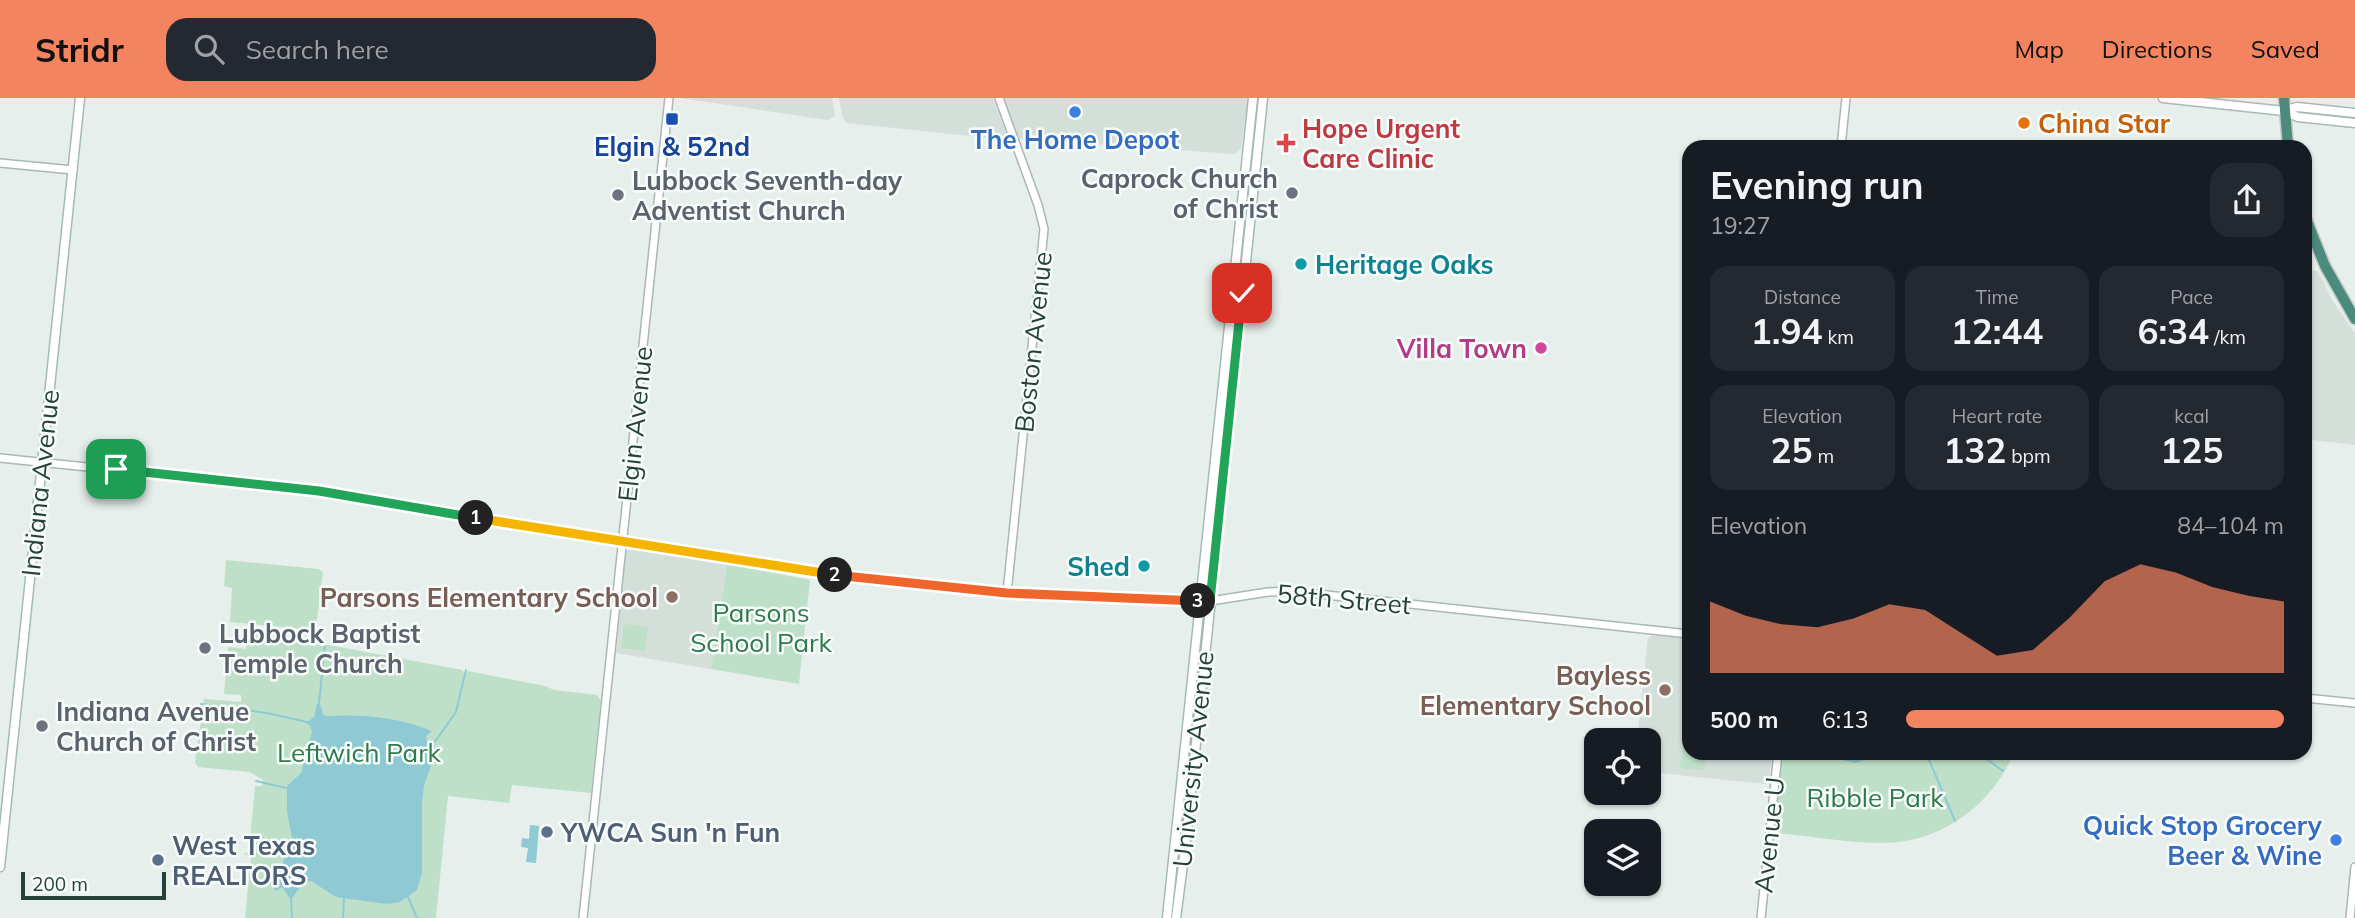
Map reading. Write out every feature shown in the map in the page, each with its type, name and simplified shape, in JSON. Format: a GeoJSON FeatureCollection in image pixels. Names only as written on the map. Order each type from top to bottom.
{"type":"FeatureCollection","features":[{"type":"Feature","properties":{"kind":"highway"},"geometry":{"type":"LineString","coordinates":[[2284,98],[2287,140]]}},
{"type":"Feature","properties":{"kind":"highway"},"geometry":{"type":"LineString","coordinates":[[2312,234],[2325,266],[2355,319]]}},
{"type":"Feature","properties":{"kind":"main road","name":"Indiana Avenue"},"geometry":{"type":"LineString","coordinates":[[0,867],[80,98]]}},
{"type":"Feature","properties":{"kind":"main road","name":"University Avenue"},"geometry":{"type":"LineString","coordinates":[[1176,918],[1185,849],[1253,98]]}},
{"type":"Feature","properties":{"kind":"main road","name":"University Avenue"},"geometry":{"type":"LineString","coordinates":[[1167,918],[1263,98]]}},
{"type":"Feature","properties":{"kind":"main road"},"geometry":{"type":"LineString","coordinates":[[2163,98],[2284,111],[2298,117],[2355,123]]}},
{"type":"Feature","properties":{"kind":"main road"},"geometry":{"type":"LineString","coordinates":[[2284,111],[2297,107],[2355,113]]}},
{"type":"Feature","properties":{"kind":"street","name":"Elgin Avenue"},"geometry":{"type":"LineString","coordinates":[[583,918],[669,98]]}},
{"type":"Feature","properties":{"kind":"street","name":"Boston Avenue"},"geometry":{"type":"LineString","coordinates":[[999,98],[1038,205],[1044,229],[1007,593]]}},
{"type":"Feature","properties":{"kind":"street"},"geometry":{"type":"LineString","coordinates":[[1842,140],[1846,98]]}},
{"type":"Feature","properties":{"kind":"street"},"geometry":{"type":"LineString","coordinates":[[0,163],[73,170]]}},
{"type":"Feature","properties":{"kind":"street","name":"58th Street"},"geometry":{"type":"LineString","coordinates":[[0,458],[319,491],[816,573],[1007,593],[1206,601],[1289,591],[1682,633]]}},
{"type":"Feature","properties":{"kind":"street"},"geometry":{"type":"LineString","coordinates":[[2312,699],[2355,703]]}},
{"type":"Feature","properties":{"kind":"street","name":"Avenue U"},"geometry":{"type":"LineString","coordinates":[[1760,918],[1777,760]]}},
{"type":"Feature","properties":{"kind":"street"},"geometry":{"type":"LineString","coordinates":[[2350,918],[2355,867]]}},
{"type":"Feature","properties":{"kind":"shaded area"},"geometry":{"type":"Polygon","coordinates":[[[680,98],[832,98],[835,116],[828,120],[680,98]]]}},
{"type":"Feature","properties":{"kind":"shaded area"},"geometry":{"type":"Polygon","coordinates":[[[839,98],[993,98],[1006,133],[998,139],[847,123],[843,118],[839,98]]]}},
{"type":"Feature","properties":{"kind":"shaded area"},"geometry":{"type":"Polygon","coordinates":[[[1003,98],[1248,98],[1241,149],[1234,154],[1021,139],[1003,98]]]}},
{"type":"Feature","properties":{"kind":"shaded area"},"geometry":{"type":"Polygon","coordinates":[[[2312,270],[2318,271],[2332,300],[2355,333],[2355,445],[2312,440],[2312,270]]]}},
{"type":"Feature","properties":{"kind":"shaded area","name":"Parsons Elementary School"},"geometry":{"type":"Polygon","coordinates":[[[630,548],[727,564],[711,669],[616,653],[626,552],[630,548]]]}},
{"type":"Feature","properties":{"kind":"shaded area","name":"Bayless Elementary School"},"geometry":{"type":"Polygon","coordinates":[[[1652,635],[1682,638],[1682,760],[1771,760],[1769,780],[1765,784],[1661,773],[1661,728],[1638,728],[1648,638],[1652,635]]]}},
{"type":"Feature","properties":{"kind":"green space"},"geometry":{"type":"Polygon","coordinates":[[[226,560],[319,569],[323,573],[316,627],[313,630],[230,622],[232,588],[224,586],[226,560]]]}},
{"type":"Feature","properties":{"kind":"green space","name":"Parsons School Park"},"geometry":{"type":"Polygon","coordinates":[[[727,564],[810,580],[799,684],[711,669],[727,564]]]}},
{"type":"Feature","properties":{"kind":"green space"},"geometry":{"type":"Polygon","coordinates":[[[624,624],[648,627],[645,651],[621,648],[624,624]]]}},
{"type":"Feature","properties":{"kind":"green space","name":"Leftwich Park"},"geometry":{"type":"Polygon","coordinates":[[[248,634],[312,641],[322,646],[329,645],[462,670],[465,674],[468,671],[554,690],[597,695],[601,701],[591,793],[512,785],[509,803],[448,796],[436,918],[245,918],[251,856],[244,855],[249,851],[255,786],[262,786],[263,780],[249,772],[198,767],[195,762],[204,699],[241,702],[241,695],[224,694],[228,647],[246,649],[248,634]]]}},
{"type":"Feature","properties":{"kind":"green space"},"geometry":{"type":"Polygon","coordinates":[[[1682,752],[1682,760],[1705,760],[1704,770],[1680,768],[1682,752]]]}},
{"type":"Feature","properties":{"kind":"green space","name":"Ribble Park"},"geometry":{"type":"Polygon","coordinates":[[[1780,760],[2010,760],[1992,789],[1978,804],[1962,818],[1925,836],[1883,843],[1842,841],[1775,833],[1773,830],[1780,760]]]}},
{"type":"Feature","properties":{"kind":"water"},"geometry":{"type":"Polygon","coordinates":[[[317,704],[320,704],[326,716],[380,718],[406,722],[432,731],[426,736],[427,742],[435,744],[435,754],[424,786],[422,802],[422,873],[417,890],[400,902],[387,904],[336,897],[311,881],[303,883],[291,900],[282,887],[276,891],[272,885],[274,868],[283,863],[292,838],[287,812],[287,786],[301,773],[312,732],[306,723],[314,717],[317,704]]]}},
{"type":"Feature","properties":{"kind":"water"},"geometry":{"type":"Polygon","coordinates":[[[1843,760],[1864,760],[1856,763],[1843,760]]]}},
{"type":"Feature","properties":{"kind":"water"},"geometry":{"type":"Polygon","coordinates":[[[530,825],[539,826],[536,863],[526,862],[528,848],[521,847],[522,838],[529,839],[530,825]]]}},
{"type":"Feature","properties":{"kind":"waterway"},"geometry":{"type":"LineString","coordinates":[[319,703],[325,644]]}},
{"type":"Feature","properties":{"kind":"waterway"},"geometry":{"type":"LineString","coordinates":[[434,743],[456,712],[466,670]]}},
{"type":"Feature","properties":{"kind":"waterway"},"geometry":{"type":"LineString","coordinates":[[201,704],[267,713],[307,722]]}},
{"type":"Feature","properties":{"kind":"waterway"},"geometry":{"type":"LineString","coordinates":[[1929,760],[1955,821]]}},
{"type":"Feature","properties":{"kind":"waterway"},"geometry":{"type":"LineString","coordinates":[[1988,760],[2003,771]]}},
{"type":"Feature","properties":{"kind":"waterway"},"geometry":{"type":"LineString","coordinates":[[256,781],[286,788]]}},
{"type":"Feature","properties":{"kind":"waterway"},"geometry":{"type":"LineString","coordinates":[[249,848],[288,845]]}},
{"type":"Feature","properties":{"kind":"waterway"},"geometry":{"type":"LineString","coordinates":[[408,897],[417,918]]}},
{"type":"Feature","properties":{"kind":"waterway"},"geometry":{"type":"LineString","coordinates":[[343,918],[344,898]]}},
{"type":"Feature","properties":{"kind":"waterway"},"geometry":{"type":"LineString","coordinates":[[291,900],[292,918]]}},
{"type":"Feature","properties":{"kind":"place","name":"The Home Depot"},"geometry":{"type":"Point","coordinates":[1075,112]}},
{"type":"Feature","properties":{"kind":"place","name":"Elgin & 52nd"},"geometry":{"type":"Point","coordinates":[672,119]}},
{"type":"Feature","properties":{"kind":"place","name":"China Star"},"geometry":{"type":"Point","coordinates":[2024,123]}},
{"type":"Feature","properties":{"kind":"place","name":"Hope Urgent Care Clinic"},"geometry":{"type":"Point","coordinates":[1286,143]}},
{"type":"Feature","properties":{"kind":"place","name":"Caprock Church of Christ"},"geometry":{"type":"Point","coordinates":[1292,193]}},
{"type":"Feature","properties":{"kind":"place","name":"Lubbock Seventh-day Adventist Church"},"geometry":{"type":"Point","coordinates":[618,195]}},
{"type":"Feature","properties":{"kind":"place","name":"Heritage Oaks"},"geometry":{"type":"Point","coordinates":[1301,264]}},
{"type":"Feature","properties":{"kind":"place","name":"Villa Town"},"geometry":{"type":"Point","coordinates":[1541,348]}},
{"type":"Feature","properties":{"kind":"place","name":"Shed"},"geometry":{"type":"Point","coordinates":[1144,566]}},
{"type":"Feature","properties":{"kind":"place","name":"Parsons Elementary School"},"geometry":{"type":"Point","coordinates":[672,597]}},
{"type":"Feature","properties":{"kind":"place","name":"Lubbock Baptist Temple Church"},"geometry":{"type":"Point","coordinates":[205,648]}},
{"type":"Feature","properties":{"kind":"place","name":"Bayless Elementary School"},"geometry":{"type":"Point","coordinates":[1665,690]}},
{"type":"Feature","properties":{"kind":"place","name":"Indiana Avenue Church of Christ"},"geometry":{"type":"Point","coordinates":[42,726]}},
{"type":"Feature","properties":{"kind":"place","name":"YWCA Sun 'n Fun"},"geometry":{"type":"Point","coordinates":[547,832]}},
{"type":"Feature","properties":{"kind":"place","name":"Quick Stop Grocery Beer & Wine"},"geometry":{"type":"Point","coordinates":[2336,840]}},
{"type":"Feature","properties":{"kind":"place","name":"West Texas REALTORS"},"geometry":{"type":"Point","coordinates":[158,860]}},
{"type":"Feature","properties":{"kind":"route"},"geometry":{"type":"LineString","coordinates":[[116,469],[319,491],[816,573],[1007,593],[1210,601],[1242,293]]}}]}
